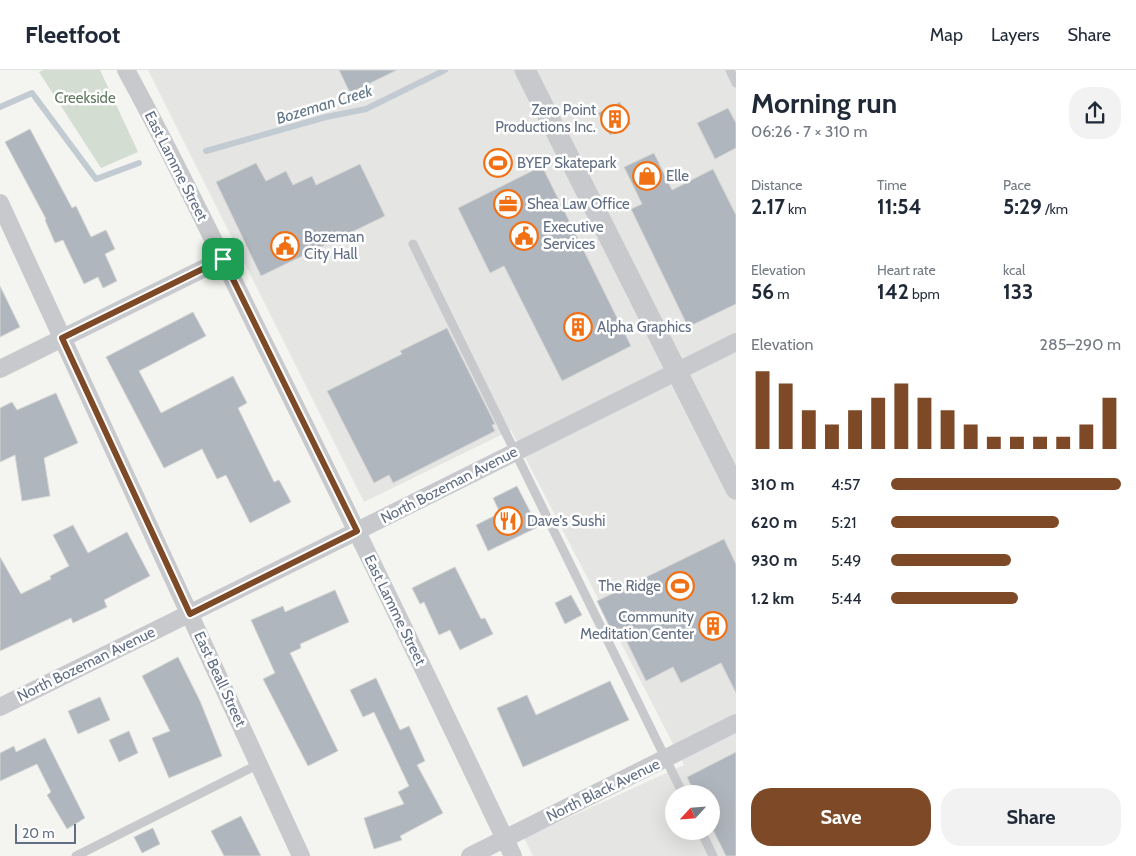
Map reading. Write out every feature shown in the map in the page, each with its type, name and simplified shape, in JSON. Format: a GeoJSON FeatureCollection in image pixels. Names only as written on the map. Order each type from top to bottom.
{"type":"FeatureCollection","features":[{"type":"Feature","properties":{"kind":"street","name":"East Lamme Street"},"geometry":{"type":"LineString","coordinates":[[126,70],[223,259],[357,531],[513,856]]}},
{"type":"Feature","properties":{"kind":"street"},"geometry":{"type":"LineString","coordinates":[[525,70],[736,489]]}},
{"type":"Feature","properties":{"kind":"street","name":"East Beall Street"},"geometry":{"type":"LineString","coordinates":[[0,203],[301,856]]}},
{"type":"Feature","properties":{"kind":"street"},"geometry":{"type":"LineString","coordinates":[[0,369],[223,259]]}},
{"type":"Feature","properties":{"kind":"street","name":"North Bozeman Avenue"},"geometry":{"type":"LineString","coordinates":[[0,707],[736,342]]}},
{"type":"Feature","properties":{"kind":"street","name":"North Black Avenue"},"geometry":{"type":"LineString","coordinates":[[470,856],[736,723]]}},
{"type":"Feature","properties":{"kind":"lane"},"geometry":{"type":"LineString","coordinates":[[730,70],[736,83]]}},
{"type":"Feature","properties":{"kind":"lane"},"geometry":{"type":"LineString","coordinates":[[413,244],[678,785]]}},
{"type":"Feature","properties":{"kind":"lane"},"geometry":{"type":"LineString","coordinates":[[76,856],[259,764]]}},
{"type":"Feature","properties":{"kind":"lane"},"geometry":{"type":"LineString","coordinates":[[705,840],[713,856]]}},
{"type":"Feature","properties":{"kind":"shaded area"},"geometry":{"type":"Polygon","coordinates":[[[148,70],[736,70],[736,856],[533,856],[524,838],[684,765],[511,430],[364,502],[148,70]]]}},
{"type":"Feature","properties":{"kind":"green space","name":"Creekside"},"geometry":{"type":"Polygon","coordinates":[[[44,70],[100,70],[138,152],[101,168],[39,72],[44,70]]]}},
{"type":"Feature","properties":{"kind":"building"},"geometry":{"type":"Polygon","coordinates":[[[339,70],[397,70],[350,93],[339,70]]]}},
{"type":"Feature","properties":{"kind":"building","name":"Zero Point Productions Inc."},"geometry":{"type":"Polygon","coordinates":[[[620,102],[631,124],[610,135],[598,113],[620,102]]]}},
{"type":"Feature","properties":{"kind":"building"},"geometry":{"type":"Polygon","coordinates":[[[728,108],[736,123],[736,148],[715,159],[697,123],[728,108]]]}},
{"type":"Feature","properties":{"kind":"building"},"geometry":{"type":"Polygon","coordinates":[[[30,129],[72,208],[76,206],[91,237],[106,230],[115,249],[105,254],[117,281],[103,288],[98,277],[84,284],[63,240],[55,243],[46,219],[5,142],[30,129]]]}},
{"type":"Feature","properties":{"kind":"building"},"geometry":{"type":"Polygon","coordinates":[[[654,153],[672,190],[713,169],[736,215],[736,304],[688,327],[631,209],[642,204],[624,167],[654,153]]]}},
{"type":"Feature","properties":{"kind":"building","name":"Bozeman City Hall"},"geometry":{"type":"Polygon","coordinates":[[[256,163],[266,181],[286,171],[293,185],[312,176],[316,185],[360,164],[385,216],[261,276],[216,182],[256,163]]]}},
{"type":"Feature","properties":{"kind":"building"},"geometry":{"type":"Polygon","coordinates":[[[542,166],[631,346],[562,381],[504,266],[490,273],[458,208],[542,166]]]}},
{"type":"Feature","properties":{"kind":"building"},"geometry":{"type":"Polygon","coordinates":[[[0,286],[20,327],[0,337],[0,286]]]}},
{"type":"Feature","properties":{"kind":"building"},"geometry":{"type":"Polygon","coordinates":[[[193,312],[206,336],[139,371],[161,413],[233,376],[247,403],[238,408],[274,482],[279,480],[291,502],[250,523],[226,475],[217,479],[202,449],[164,468],[106,357],[193,312]]]}},
{"type":"Feature","properties":{"kind":"building"},"geometry":{"type":"Polygon","coordinates":[[[447,328],[495,424],[492,425],[495,431],[393,483],[389,475],[374,483],[327,391],[402,354],[400,351],[447,328]]]}},
{"type":"Feature","properties":{"kind":"building"},"geometry":{"type":"Polygon","coordinates":[[[56,393],[78,443],[44,458],[50,496],[22,501],[15,455],[0,462],[0,408],[12,402],[17,410],[56,393]]]}},
{"type":"Feature","properties":{"kind":"building"},"geometry":{"type":"Polygon","coordinates":[[[517,486],[538,527],[488,551],[476,525],[500,513],[493,498],[517,486]]]}},
{"type":"Feature","properties":{"kind":"building"},"geometry":{"type":"Polygon","coordinates":[[[73,525],[88,553],[127,532],[150,576],[104,600],[107,607],[73,623],[71,618],[0,651],[0,557],[21,594],[51,579],[50,576],[69,566],[53,535],[73,525]]]}},
{"type":"Feature","properties":{"kind":"building","name":"The Ridge"},"geometry":{"type":"Polygon","coordinates":[[[724,539],[736,564],[736,693],[721,663],[681,683],[673,667],[646,681],[622,632],[614,636],[597,601],[724,539]]]}},
{"type":"Feature","properties":{"kind":"building"},"geometry":{"type":"Polygon","coordinates":[[[455,567],[481,619],[485,618],[493,634],[460,650],[450,630],[439,635],[424,602],[420,604],[412,588],[455,567]]]}},
{"type":"Feature","properties":{"kind":"building"},"geometry":{"type":"Polygon","coordinates":[[[335,590],[349,622],[300,644],[301,648],[290,653],[338,751],[308,766],[263,679],[275,673],[251,620],[283,606],[285,612],[335,590]]]}},
{"type":"Feature","properties":{"kind":"building"},"geometry":{"type":"Polygon","coordinates":[[[571,595],[582,615],[565,624],[555,603],[571,595]]]}},
{"type":"Feature","properties":{"kind":"building"},"geometry":{"type":"Polygon","coordinates":[[[178,657],[200,701],[222,756],[169,778],[152,738],[170,731],[142,676],[178,657]]]}},
{"type":"Feature","properties":{"kind":"building"},"geometry":{"type":"Polygon","coordinates":[[[376,678],[400,730],[409,726],[425,761],[417,765],[443,813],[400,836],[402,840],[374,849],[364,818],[404,804],[398,792],[409,786],[374,712],[363,717],[350,690],[376,678]]]}},
{"type":"Feature","properties":{"kind":"building"},"geometry":{"type":"Polygon","coordinates":[[[610,681],[629,720],[523,767],[497,708],[527,695],[536,715],[610,681]]]}},
{"type":"Feature","properties":{"kind":"building"},"geometry":{"type":"Polygon","coordinates":[[[100,697],[110,720],[78,734],[68,711],[100,697]]]}},
{"type":"Feature","properties":{"kind":"building"},"geometry":{"type":"Polygon","coordinates":[[[129,731],[138,753],[119,762],[109,740],[129,731]]]}},
{"type":"Feature","properties":{"kind":"building"},"geometry":{"type":"Polygon","coordinates":[[[45,738],[85,818],[67,829],[47,795],[51,792],[37,764],[0,781],[0,753],[14,746],[16,752],[45,738]]]}},
{"type":"Feature","properties":{"kind":"building"},"geometry":{"type":"Polygon","coordinates":[[[736,752],[736,856],[726,856],[718,840],[720,840],[720,785],[691,785],[687,777],[736,752]]]}},
{"type":"Feature","properties":{"kind":"building"},"geometry":{"type":"Polygon","coordinates":[[[241,816],[261,856],[224,856],[211,831],[241,816]]]}},
{"type":"Feature","properties":{"kind":"building"},"geometry":{"type":"Polygon","coordinates":[[[153,828],[160,844],[142,853],[134,837],[153,828]]]}},
{"type":"Feature","properties":{"kind":"waterway","name":"Bozeman Creek"},"geometry":{"type":"LineString","coordinates":[[206,151],[326,117],[366,109],[445,70]]}},
{"type":"Feature","properties":{"kind":"waterway","name":"Bozeman Creek"},"geometry":{"type":"LineString","coordinates":[[0,107],[32,93],[96,179],[139,163]]}},
{"type":"Feature","properties":{"kind":"place","name":"Zero Point Productions Inc."},"geometry":{"type":"Point","coordinates":[615,119]}},
{"type":"Feature","properties":{"kind":"place","name":"BYEP Skatepark"},"geometry":{"type":"Point","coordinates":[498,163]}},
{"type":"Feature","properties":{"kind":"place","name":"Elle"},"geometry":{"type":"Point","coordinates":[647,176]}},
{"type":"Feature","properties":{"kind":"place","name":"Shea Law Office"},"geometry":{"type":"Point","coordinates":[508,204]}},
{"type":"Feature","properties":{"kind":"place","name":"Executive Services"},"geometry":{"type":"Point","coordinates":[524,236]}},
{"type":"Feature","properties":{"kind":"place","name":"Bozeman City Hall"},"geometry":{"type":"Point","coordinates":[285,246]}},
{"type":"Feature","properties":{"kind":"place","name":"Alpha Graphics"},"geometry":{"type":"Point","coordinates":[578,327]}},
{"type":"Feature","properties":{"kind":"place","name":"Dave's Sushi"},"geometry":{"type":"Point","coordinates":[508,521]}},
{"type":"Feature","properties":{"kind":"place","name":"The Ridge"},"geometry":{"type":"Point","coordinates":[680,586]}},
{"type":"Feature","properties":{"kind":"place","name":"Community Meditation Center"},"geometry":{"type":"Point","coordinates":[713,626]}},
{"type":"Feature","properties":{"kind":"route"},"geometry":{"type":"LineString","coordinates":[[223,259],[357,531],[190,614],[62,338],[223,259]]}}]}
